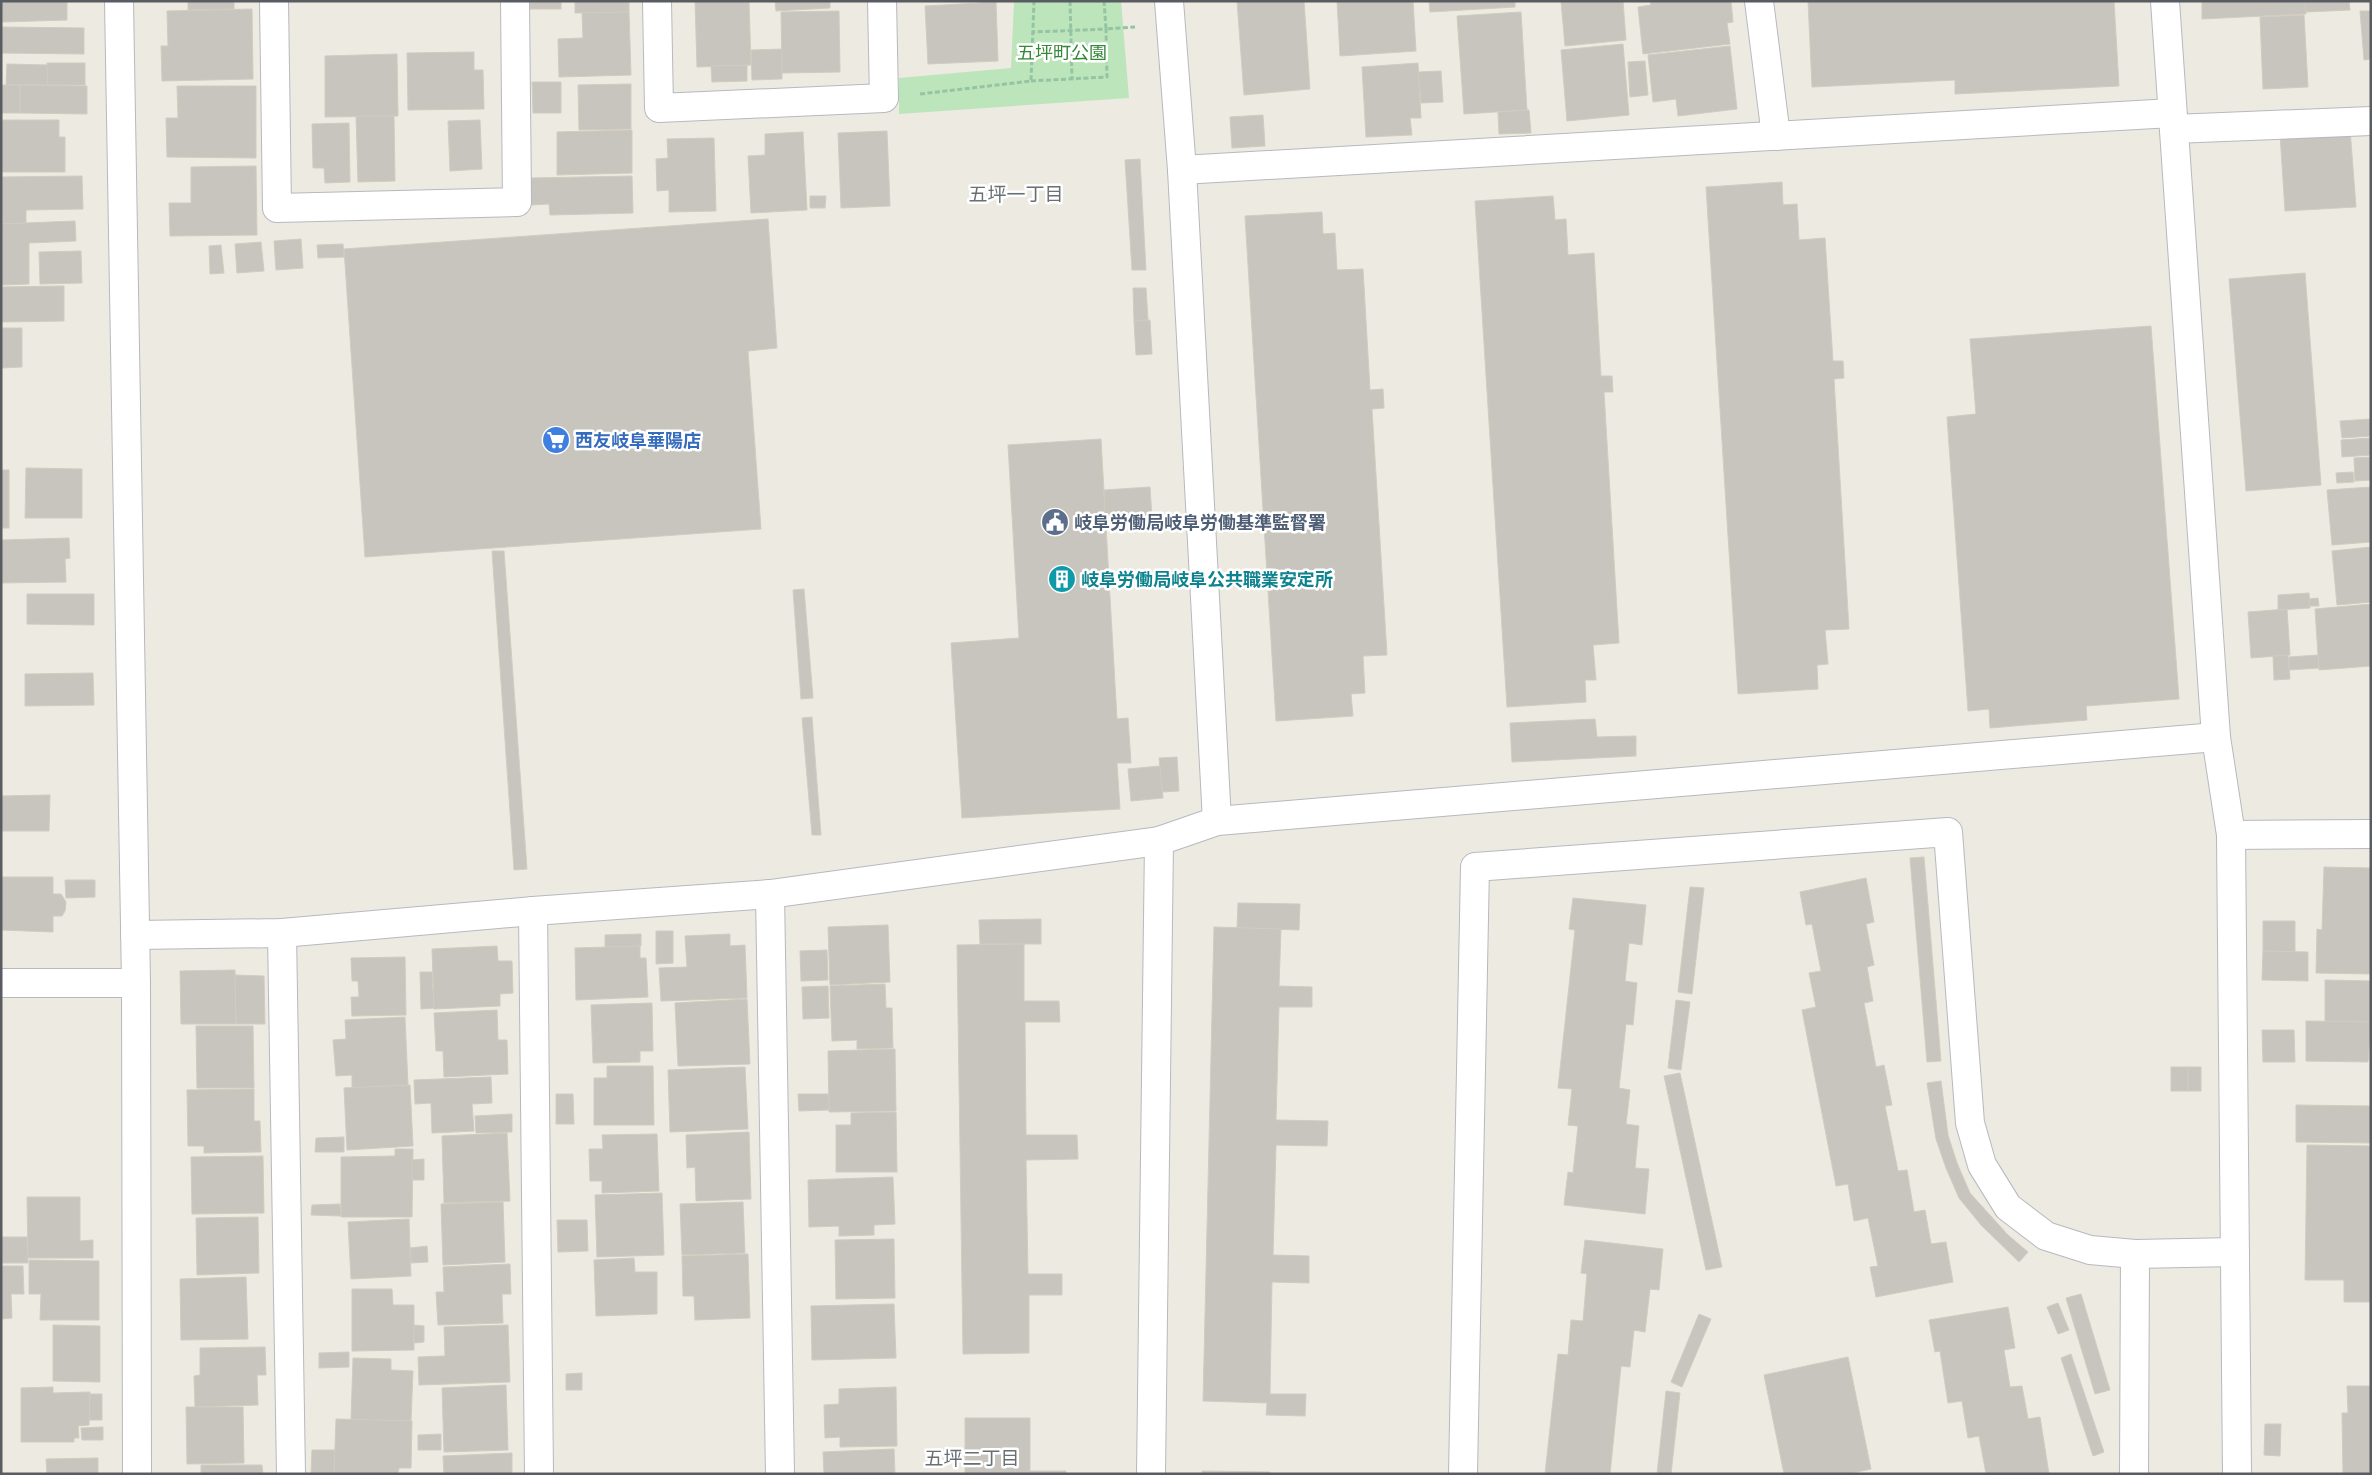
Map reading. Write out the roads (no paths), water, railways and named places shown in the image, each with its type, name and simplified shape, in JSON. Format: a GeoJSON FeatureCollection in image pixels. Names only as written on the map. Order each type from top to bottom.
{"type":"FeatureCollection","features":[{"type":"Feature","properties":{"kind":"street"},"geometry":{"type":"LineString","coordinates":[[119,1],[136,984],[138,1474]]}},
{"type":"Feature","properties":{"kind":"street"},"geometry":{"type":"LineString","coordinates":[[274,1],[278,208],[517,202],[515,1]]}},
{"type":"Feature","properties":{"kind":"street"},"geometry":{"type":"LineString","coordinates":[[657,1],[659,108],[884,98],[882,1]]}},
{"type":"Feature","properties":{"kind":"street"},"geometry":{"type":"LineString","coordinates":[[1759,1],[1776,136]]}},
{"type":"Feature","properties":{"kind":"street"},"geometry":{"type":"LineString","coordinates":[[2165,1],[2216,737],[2231,835],[2237,1474]]}},
{"type":"Feature","properties":{"kind":"street"},"geometry":{"type":"LineString","coordinates":[[1169,13],[1182,170],[1217,821]]}},
{"type":"Feature","properties":{"kind":"street"},"geometry":{"type":"LineString","coordinates":[[1182,170],[1776,136],[2174,121],[2371,122]]}},
{"type":"Feature","properties":{"kind":"street"},"geometry":{"type":"LineString","coordinates":[[135,935],[282,932],[532,911],[770,894],[1159,841],[1217,821],[2216,737]]}},
{"type":"Feature","properties":{"kind":"street"},"geometry":{"type":"LineString","coordinates":[[1463,1474],[1475,867],[1948,832],[1970,1122],[1982,1165],[2008,1207],[2046,1236],[2090,1250],[2135,1254],[2235,1252]]}},
{"type":"Feature","properties":{"kind":"street"},"geometry":{"type":"LineString","coordinates":[[2231,835],[2371,834]]}},
{"type":"Feature","properties":{"kind":"street"},"geometry":{"type":"LineString","coordinates":[[1151,1474],[1159,841]]}},
{"type":"Feature","properties":{"kind":"street"},"geometry":{"type":"LineString","coordinates":[[770,894],[780,1474]]}},
{"type":"Feature","properties":{"kind":"street"},"geometry":{"type":"LineString","coordinates":[[532,911],[539,1474]]}},
{"type":"Feature","properties":{"kind":"street"},"geometry":{"type":"LineString","coordinates":[[282,932],[290,1474]]}},
{"type":"Feature","properties":{"kind":"street"},"geometry":{"type":"LineString","coordinates":[[1,983],[136,984]]}},
{"type":"Feature","properties":{"kind":"street"},"geometry":{"type":"LineString","coordinates":[[2134,1474],[2135,1254]]}},
{"type":"Feature","properties":{"kind":"place","name":"西友岐阜華陽店"},"geometry":{"type":"Point","coordinates":[556,440]}},
{"type":"Feature","properties":{"kind":"place","name":"岐阜労働局岐阜労働基準監督署"},"geometry":{"type":"Point","coordinates":[1055,522]}},
{"type":"Feature","properties":{"kind":"place","name":"岐阜労働局岐阜公共職業安定所"},"geometry":{"type":"Point","coordinates":[1062,579]}},
{"type":"Feature","properties":{"kind":"district","name":"五坪一丁目"},"geometry":{"type":"Point","coordinates":[1016,194]}},
{"type":"Feature","properties":{"kind":"district","name":"五坪二丁目"},"geometry":{"type":"Point","coordinates":[972,1458]}},
{"type":"Feature","properties":{"kind":"park label","name":"五坪町公園"},"geometry":{"type":"Point","coordinates":[1062,52]}}]}
